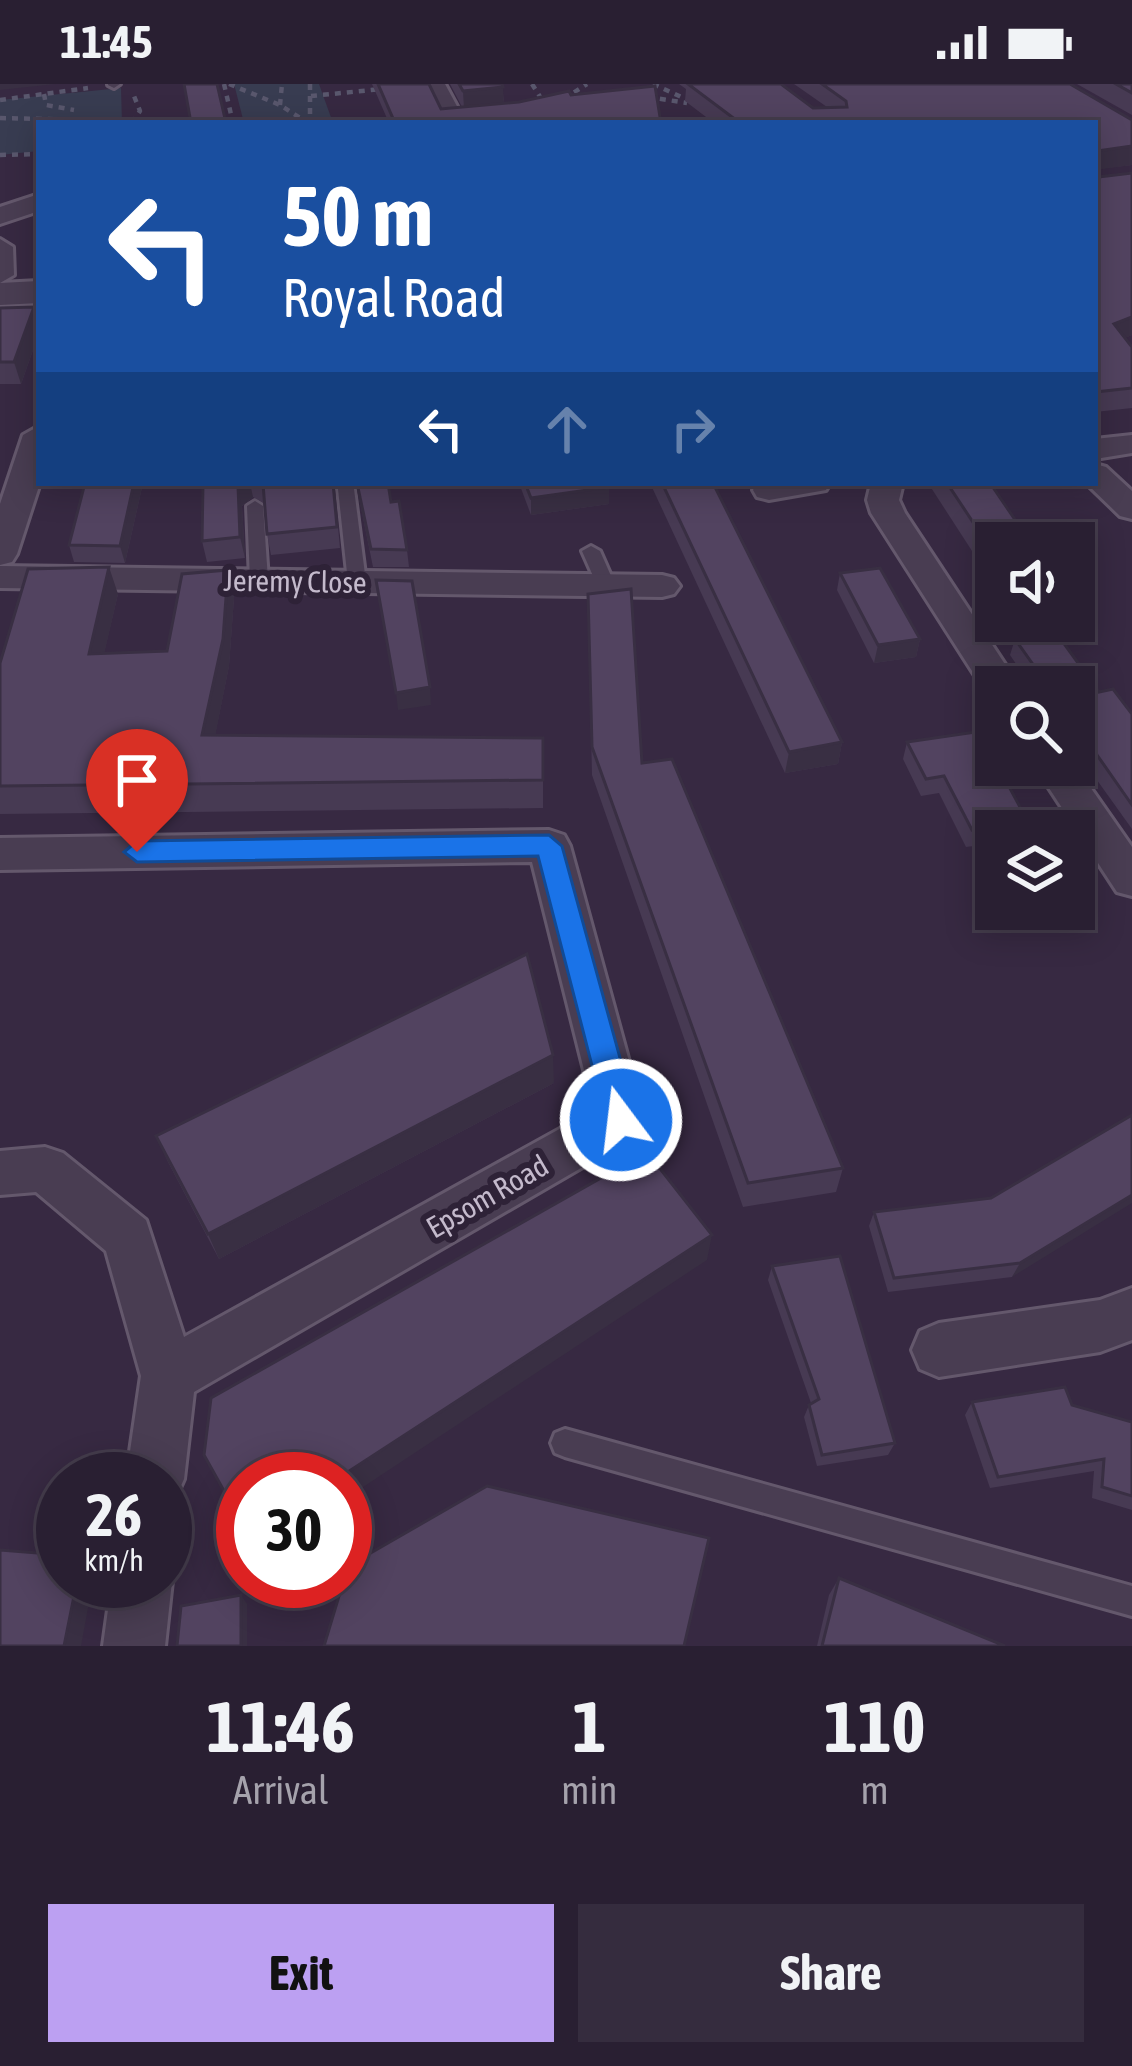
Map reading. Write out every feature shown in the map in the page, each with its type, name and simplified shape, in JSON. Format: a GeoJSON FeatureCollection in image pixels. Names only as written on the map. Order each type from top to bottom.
{"type":"FeatureCollection","features":[{"type":"Feature","properties":{"kind":"street"},"geometry":{"type":"LineString","coordinates":[[434,84],[460,120]]}},
{"type":"Feature","properties":{"kind":"street"},"geometry":{"type":"LineString","coordinates":[[0,216],[36,203]]}},
{"type":"Feature","properties":{"kind":"street"},"geometry":{"type":"LineString","coordinates":[[0,248],[0,275]]}},
{"type":"Feature","properties":{"kind":"street"},"geometry":{"type":"LineString","coordinates":[[0,294],[36,292]]}},
{"type":"Feature","properties":{"kind":"street"},"geometry":{"type":"LineString","coordinates":[[0,554],[36,444]]}},
{"type":"Feature","properties":{"kind":"street"},"geometry":{"type":"LineString","coordinates":[[1098,448],[1132,444]]}},
{"type":"Feature","properties":{"kind":"street"},"geometry":{"type":"LineString","coordinates":[[1098,478],[1132,508]]}},
{"type":"Feature","properties":{"kind":"street"},"geometry":{"type":"LineString","coordinates":[[769,490],[795,486]]}},
{"type":"Feature","properties":{"kind":"street"},"geometry":{"type":"LineString","coordinates":[[886,486],[883,500],[889,513],[987,666]]}},
{"type":"Feature","properties":{"kind":"street","name":"Jeremy Close"},"geometry":{"type":"LineString","coordinates":[[0,577],[662,586]]}},
{"type":"Feature","properties":{"kind":"street"},"geometry":{"type":"LineString","coordinates":[[1068,786],[1132,880]]}},
{"type":"Feature","properties":{"kind":"street","name":"Epsom Road"},"geometry":{"type":"LineString","coordinates":[[0,854],[549,846],[621,1120],[168,1376]]}},
{"type":"Feature","properties":{"kind":"street"},"geometry":{"type":"LineString","coordinates":[[0,1173],[45,1169],[128,1237],[168,1376],[158,1452]]}},
{"type":"Feature","properties":{"kind":"street"},"geometry":{"type":"LineString","coordinates":[[939,1350],[1100,1326],[1132,1314]]}},
{"type":"Feature","properties":{"kind":"street"},"geometry":{"type":"LineString","coordinates":[[134,1646],[139,1608]]}},
{"type":"Feature","properties":{"kind":"lane"},"geometry":{"type":"LineString","coordinates":[[346,489],[357,582]]}},
{"type":"Feature","properties":{"kind":"lane"},"geometry":{"type":"LineString","coordinates":[[255,506],[259,580]]}},
{"type":"Feature","properties":{"kind":"lane"},"geometry":{"type":"LineString","coordinates":[[592,551],[606,585]]}},
{"type":"Feature","properties":{"kind":"lane"},"geometry":{"type":"LineString","coordinates":[[565,1443],[1132,1601]]}},
{"type":"Feature","properties":{"kind":"path"},"geometry":{"type":"LineString","coordinates":[[0,100],[114,84]]}},
{"type":"Feature","properties":{"kind":"path"},"geometry":{"type":"LineString","coordinates":[[226,84],[304,120]]}},
{"type":"Feature","properties":{"kind":"path"},"geometry":{"type":"LineString","coordinates":[[226,84],[232,120]]}},
{"type":"Feature","properties":{"kind":"path"},"geometry":{"type":"LineString","coordinates":[[280,105],[282,84]]}},
{"type":"Feature","properties":{"kind":"path"},"geometry":{"type":"LineString","coordinates":[[309,120],[310,84]]}},
{"type":"Feature","properties":{"kind":"path"},"geometry":{"type":"LineString","coordinates":[[532,84],[544,103],[578,100]]}},
{"type":"Feature","properties":{"kind":"path"},"geometry":{"type":"LineString","coordinates":[[559,102],[587,84]]}},
{"type":"Feature","properties":{"kind":"path"},"geometry":{"type":"LineString","coordinates":[[653,84],[700,105],[706,120]]}},
{"type":"Feature","properties":{"kind":"path"},"geometry":{"type":"LineString","coordinates":[[311,96],[402,86]]}},
{"type":"Feature","properties":{"kind":"path"},"geometry":{"type":"LineString","coordinates":[[0,118],[73,120],[74,110],[46,105],[44,94]]}},
{"type":"Feature","properties":{"kind":"path"},"geometry":{"type":"LineString","coordinates":[[636,96],[718,110]]}},
{"type":"Feature","properties":{"kind":"path"},"geometry":{"type":"LineString","coordinates":[[0,155],[36,154]]}},
{"type":"Feature","properties":{"kind":"shaded area"},"geometry":{"type":"Polygon","coordinates":[[[234,84],[319,84],[332,120],[243,120],[234,84]]]}},
{"type":"Feature","properties":{"kind":"shaded area"},"geometry":{"type":"Polygon","coordinates":[[[121,88],[122,120],[36,120],[36,151],[0,155],[0,100],[121,88]]]}},
{"type":"Feature","properties":{"kind":"building"},"geometry":{"type":"Polygon","coordinates":[[[184,84],[217,84],[225,120],[190,120],[184,84]]]}},
{"type":"Feature","properties":{"kind":"building"},"geometry":{"type":"Polygon","coordinates":[[[378,84],[429,84],[441,109],[519,102],[569,91],[571,95],[655,86],[661,120],[394,120],[378,84]]]}},
{"type":"Feature","properties":{"kind":"building"},"geometry":{"type":"Polygon","coordinates":[[[459,84],[502,84],[503,87],[463,91],[459,84]]]}},
{"type":"Feature","properties":{"kind":"building"},"geometry":{"type":"Polygon","coordinates":[[[688,84],[781,84],[813,108],[847,107],[846,101],[822,84],[1070,84],[1132,120],[1132,146],[1098,151],[1098,120],[736,120],[688,84]]]}},
{"type":"Feature","properties":{"kind":"building"},"geometry":{"type":"Polygon","coordinates":[[[1132,173],[1132,317],[1114,324],[1132,347],[1132,388],[1098,392],[1098,177],[1132,173]]]}},
{"type":"Feature","properties":{"kind":"building"},"geometry":{"type":"Polygon","coordinates":[[[34,307],[14,362],[0,362],[0,308],[34,307]]]}},
{"type":"Feature","properties":{"kind":"building"},"geometry":{"type":"Polygon","coordinates":[[[84,486],[133,486],[120,546],[69,545],[84,486]]]}},
{"type":"Feature","properties":{"kind":"building"},"geometry":{"type":"Polygon","coordinates":[[[203,486],[238,486],[240,537],[202,541],[203,486]]]}},
{"type":"Feature","properties":{"kind":"building"},"geometry":{"type":"Polygon","coordinates":[[[263,486],[333,486],[337,527],[267,534],[263,486]]]}},
{"type":"Feature","properties":{"kind":"building"},"geometry":{"type":"Polygon","coordinates":[[[358,486],[388,486],[391,502],[399,501],[407,550],[371,549],[358,486]]]}},
{"type":"Feature","properties":{"kind":"building"},"geometry":{"type":"Polygon","coordinates":[[[526,486],[609,487],[531,498],[526,486]]]}},
{"type":"Feature","properties":{"kind":"building"},"geometry":{"type":"Polygon","coordinates":[[[663,486],[714,486],[842,742],[789,752],[663,486]]]}},
{"type":"Feature","properties":{"kind":"building"},"geometry":{"type":"Polygon","coordinates":[[[949,486],[992,486],[1017,522],[975,525],[949,486]]]}},
{"type":"Feature","properties":{"kind":"building"},"geometry":{"type":"Polygon","coordinates":[[[109,567],[89,654],[167,651],[182,574],[228,570],[223,639],[202,735],[543,738],[543,780],[0,786],[0,663],[28,569],[109,567]]]}},
{"type":"Feature","properties":{"kind":"building"},"geometry":{"type":"Polygon","coordinates":[[[880,568],[920,639],[878,645],[840,573],[880,568]]]}},
{"type":"Feature","properties":{"kind":"building"},"geometry":{"type":"Polygon","coordinates":[[[376,580],[412,581],[430,687],[396,693],[376,580]]]}},
{"type":"Feature","properties":{"kind":"building"},"geometry":{"type":"Polygon","coordinates":[[[631,589],[642,763],[672,759],[843,1168],[748,1183],[592,747],[588,594],[631,589]]]}},
{"type":"Feature","properties":{"kind":"building"},"geometry":{"type":"Polygon","coordinates":[[[1017,642],[1063,642],[1080,666],[1034,666],[1017,642]]]}},
{"type":"Feature","properties":{"kind":"building"},"geometry":{"type":"Polygon","coordinates":[[[1095,686],[1099,692],[1113,689],[1132,714],[1132,805],[1095,752],[1095,686]]]}},
{"type":"Feature","properties":{"kind":"building"},"geometry":{"type":"Polygon","coordinates":[[[975,732],[975,786],[1009,786],[1022,810],[975,810],[972,830],[944,776],[926,779],[907,742],[975,732]]]}},
{"type":"Feature","properties":{"kind":"building"},"geometry":{"type":"Polygon","coordinates":[[[527,954],[553,1055],[208,1234],[156,1136],[527,954]]]}},
{"type":"Feature","properties":{"kind":"building"},"geometry":{"type":"Polygon","coordinates":[[[1132,1115],[1132,1195],[1020,1263],[894,1278],[874,1212],[991,1198],[1132,1115]]]}},
{"type":"Feature","properties":{"kind":"building"},"geometry":{"type":"Polygon","coordinates":[[[647,1152],[712,1235],[372,1456],[372,1452],[216,1452],[216,1477],[204,1455],[211,1398],[647,1152]]]}},
{"type":"Feature","properties":{"kind":"building"},"geometry":{"type":"Polygon","coordinates":[[[840,1256],[895,1443],[822,1455],[809,1405],[819,1399],[772,1266],[840,1256]]]}},
{"type":"Feature","properties":{"kind":"building"},"geometry":{"type":"Polygon","coordinates":[[[1065,1387],[1072,1405],[1132,1422],[1132,1496],[1102,1487],[1104,1459],[998,1477],[972,1402],[1065,1387]]]}},
{"type":"Feature","properties":{"kind":"building"},"geometry":{"type":"Polygon","coordinates":[[[487,1486],[709,1538],[684,1646],[324,1646],[335,1608],[372,1608],[372,1552],[487,1486]]]}},
{"type":"Feature","properties":{"kind":"building"},"geometry":{"type":"Polygon","coordinates":[[[0,1550],[36,1553],[36,1608],[72,1608],[64,1646],[0,1646],[0,1550]]]}},
{"type":"Feature","properties":{"kind":"building"},"geometry":{"type":"Polygon","coordinates":[[[839,1578],[1005,1646],[822,1646],[839,1578]]]}},
{"type":"Feature","properties":{"kind":"building"},"geometry":{"type":"Polygon","coordinates":[[[216,1600],[216,1608],[241,1608],[241,1646],[177,1646],[181,1608],[192,1608],[192,1604],[216,1600]]]}},
{"type":"Feature","properties":{"kind":"route"},"geometry":{"type":"LineString","coordinates":[[137,852],[549,846],[621,1120]]}}]}
